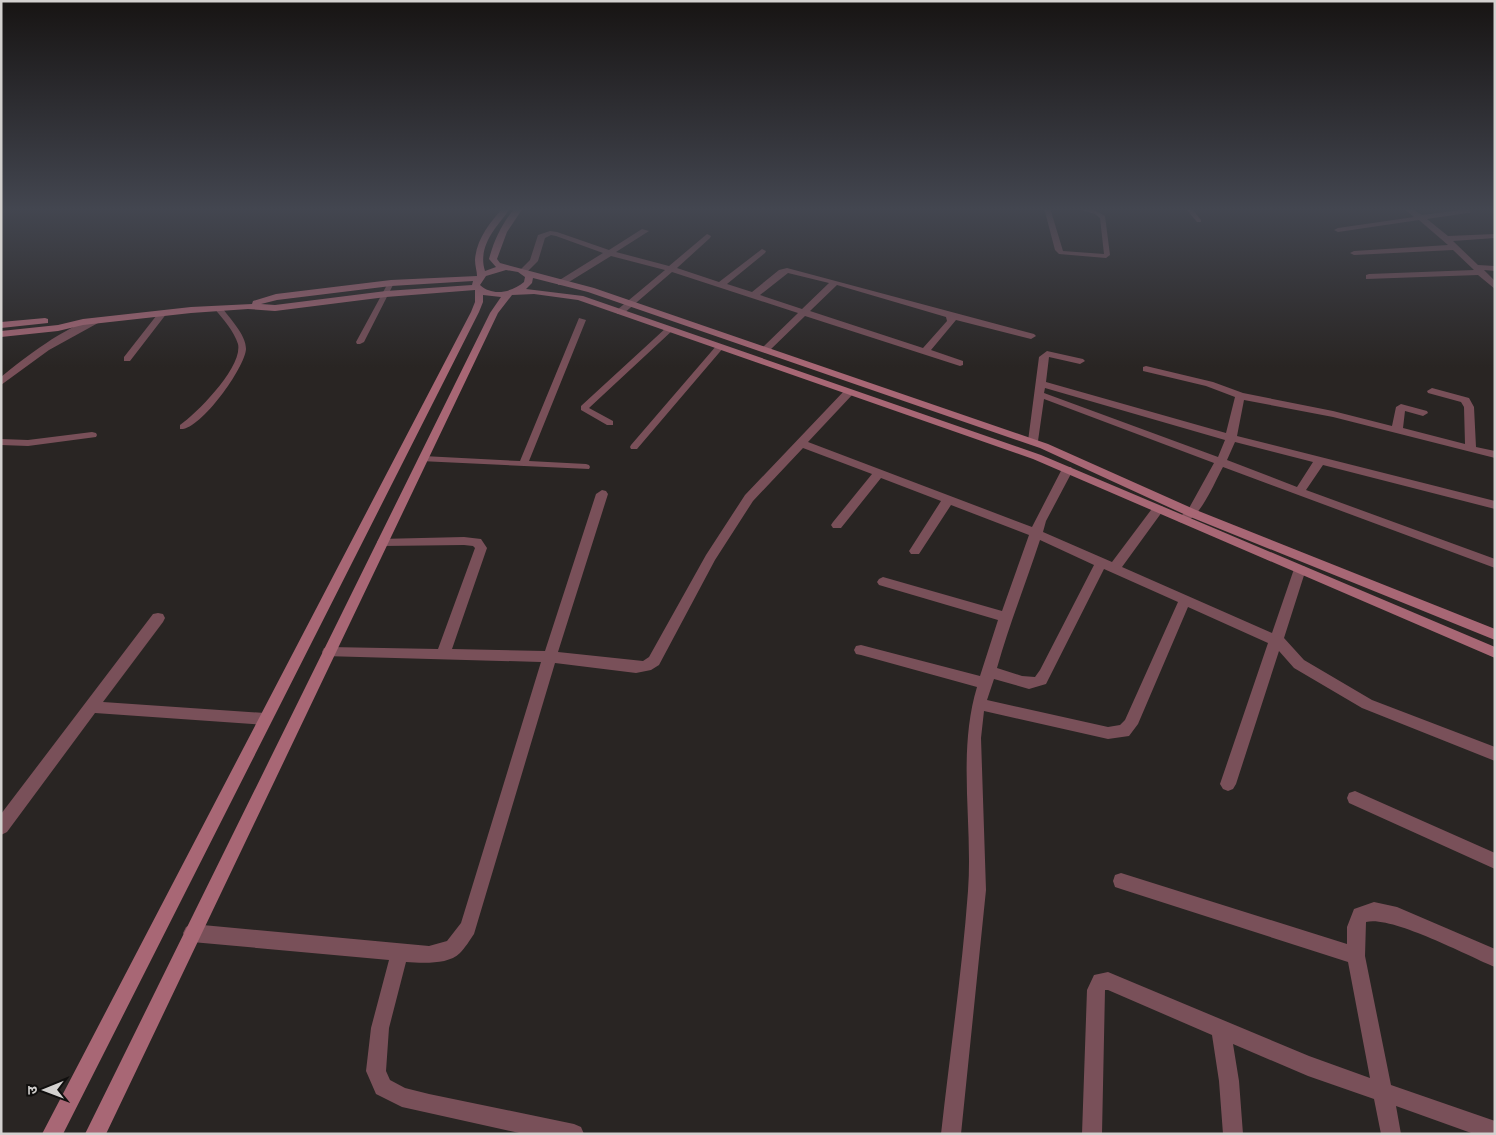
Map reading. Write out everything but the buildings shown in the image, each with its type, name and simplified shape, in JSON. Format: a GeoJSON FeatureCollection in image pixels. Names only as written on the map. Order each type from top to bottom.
{"type":"FeatureCollection","features":[{"type":"Feature","properties":{"kind":"main road"},"geometry":{"type":"LineString","coordinates":[[52,1134],[475,312],[479,302],[478,261]]}},
{"type":"Feature","properties":{"kind":"main road"},"geometry":{"type":"LineString","coordinates":[[494,261],[497,265],[506,268],[591,290],[1033,442],[1300,570],[1495,653]]}},
{"type":"Feature","properties":{"kind":"main road"},"geometry":{"type":"LineString","coordinates":[[1,334],[58,328],[83,322],[164,312],[248,306],[276,308],[479,283],[493,270],[506,268]]}},
{"type":"Feature","properties":{"kind":"main road"},"geometry":{"type":"LineString","coordinates":[[95,1134],[494,313],[512,292],[528,283],[529,280],[525,272]]}},
{"type":"Feature","properties":{"kind":"main road"},"geometry":{"type":"LineString","coordinates":[[248,306],[276,297],[391,283],[479,283],[495,294],[534,291],[560,293],[670,329],[1037,457],[1158,509],[1187,516],[1495,635]]}},
{"type":"Feature","properties":{"kind":"main road"},"geometry":{"type":"LineString","coordinates":[[1,324],[64,319],[83,322]]}},
{"type":"Feature","properties":{"kind":"street"},"geometry":{"type":"LineString","coordinates":[[525,272],[534,261]]}},
{"type":"Feature","properties":{"kind":"street"},"geometry":{"type":"LineString","coordinates":[[561,283],[597,261]]}},
{"type":"Feature","properties":{"kind":"street"},"geometry":{"type":"LineString","coordinates":[[640,261],[721,285],[802,313],[926,350],[960,363]]}},
{"type":"Feature","properties":{"kind":"street"},"geometry":{"type":"LineString","coordinates":[[620,312],[680,261]]}},
{"type":"Feature","properties":{"kind":"street"},"geometry":{"type":"LineString","coordinates":[[721,285],[750,261]]}},
{"type":"Feature","properties":{"kind":"street"},"geometry":{"type":"LineString","coordinates":[[1469,261],[1495,286]]}},
{"type":"Feature","properties":{"kind":"street"},"geometry":{"type":"LineString","coordinates":[[1369,277],[1495,269]]}},
{"type":"Feature","properties":{"kind":"street"},"geometry":{"type":"LineString","coordinates":[[753,296],[787,270],[1031,336]]}},
{"type":"Feature","properties":{"kind":"street"},"geometry":{"type":"LineString","coordinates":[[765,350],[835,282]]}},
{"type":"Feature","properties":{"kind":"street"},"geometry":{"type":"LineString","coordinates":[[926,350],[951,322],[952,318],[949,315]]}},
{"type":"Feature","properties":{"kind":"street"},"geometry":{"type":"LineString","coordinates":[[1,382],[29,358],[51,343],[95,321]]}},
{"type":"Feature","properties":{"kind":"street"},"geometry":{"type":"LineString","coordinates":[[1033,442],[1044,357],[1047,354],[1080,361]]}},
{"type":"Feature","properties":{"kind":"street"},"geometry":{"type":"LineString","coordinates":[[1146,369],[1209,384],[1240,396],[1340,410],[1397,430],[1495,455]]}},
{"type":"Feature","properties":{"kind":"street"},"geometry":{"type":"LineString","coordinates":[[1040,383],[1231,438],[1495,505]]}},
{"type":"Feature","properties":{"kind":"street"},"geometry":{"type":"LineString","coordinates":[[1432,391],[1465,400],[1469,407],[1470,448]]}},
{"type":"Feature","properties":{"kind":"street"},"geometry":{"type":"LineString","coordinates":[[329,652],[550,657],[636,667],[646,666],[654,660],[710,558],[744,506],[849,392]]}},
{"type":"Feature","properties":{"kind":"street"},"geometry":{"type":"LineString","coordinates":[[1039,394],[1495,564]]}},
{"type":"Feature","properties":{"kind":"street"},"geometry":{"type":"LineString","coordinates":[[1187,516],[1229,446],[1240,396]]}},
{"type":"Feature","properties":{"kind":"street"},"geometry":{"type":"LineString","coordinates":[[1397,430],[1401,407],[1423,413]]}},
{"type":"Feature","properties":{"kind":"street"},"geometry":{"type":"LineString","coordinates":[[1,442],[28,443],[92,435]]}},
{"type":"Feature","properties":{"kind":"street"},"geometry":{"type":"LineString","coordinates":[[801,444],[1035,533],[1275,640],[1299,664],[1367,704],[1495,754]]}},
{"type":"Feature","properties":{"kind":"street"},"geometry":{"type":"LineString","coordinates":[[1299,492],[1320,461]]}},
{"type":"Feature","properties":{"kind":"street"},"geometry":{"type":"LineString","coordinates":[[951,1134],[977,890],[974,738],[979,704],[986,677],[1006,617],[1021,580],[1035,533],[1048,503],[1067,470]]}},
{"type":"Feature","properties":{"kind":"street"},"geometry":{"type":"LineString","coordinates":[[837,525],[879,474]]}},
{"type":"Feature","properties":{"kind":"street"},"geometry":{"type":"LineString","coordinates":[[192,933],[429,955],[453,948],[468,928],[550,657],[602,494]]}},
{"type":"Feature","properties":{"kind":"street"},"geometry":{"type":"LineString","coordinates":[[915,551],[948,500]]}},
{"type":"Feature","properties":{"kind":"street"},"geometry":{"type":"LineString","coordinates":[[1114,569],[1158,509]]}},
{"type":"Feature","properties":{"kind":"street"},"geometry":{"type":"LineString","coordinates":[[382,542],[464,541],[477,542],[482,548],[443,654]]}},
{"type":"Feature","properties":{"kind":"street"},"geometry":{"type":"LineString","coordinates":[[861,650],[986,677],[1033,683],[1040,681],[1101,563]]}},
{"type":"Feature","properties":{"kind":"street"},"geometry":{"type":"LineString","coordinates":[[1228,784],[1300,570]]}},
{"type":"Feature","properties":{"kind":"street"},"geometry":{"type":"LineString","coordinates":[[883,582],[1006,617]]}},
{"type":"Feature","properties":{"kind":"street"},"geometry":{"type":"LineString","coordinates":[[979,704],[1108,733],[1124,731],[1131,724],[1185,600]]}},
{"type":"Feature","properties":{"kind":"street"},"geometry":{"type":"LineString","coordinates":[[1,827],[158,618]]}},
{"type":"Feature","properties":{"kind":"street"},"geometry":{"type":"LineString","coordinates":[[91,707],[265,719]]}},
{"type":"Feature","properties":{"kind":"street"},"geometry":{"type":"LineString","coordinates":[[1355,798],[1495,861]]}},
{"type":"Feature","properties":{"kind":"street"},"geometry":{"type":"LineString","coordinates":[[1122,882],[1356,956]]}},
{"type":"Feature","properties":{"kind":"street"},"geometry":{"type":"LineString","coordinates":[[1390,1134],[1356,956],[1356,927],[1360,915],[1374,911],[1397,916],[1495,958]]}},
{"type":"Feature","properties":{"kind":"street"},"geometry":{"type":"LineString","coordinates":[[400,952],[380,1028],[376,1070],[383,1087],[402,1097],[429,1104],[574,1134]]}},
{"type":"Feature","properties":{"kind":"street"},"geometry":{"type":"LineString","coordinates":[[1092,1134],[1096,990],[1100,981],[1122,985],[1308,1066],[1495,1131]]}},
{"type":"Feature","properties":{"kind":"street"},"geometry":{"type":"LineString","coordinates":[[1220,1029],[1227,1055],[1231,1086],[1233,1134]]}},
{"type":"Feature","properties":{"kind":"lane"},"geometry":{"type":"LineString","coordinates":[[360,342],[391,283]]}},
{"type":"Feature","properties":{"kind":"lane"},"geometry":{"type":"LineString","coordinates":[[183,427],[204,410],[236,368],[241,357],[243,349],[241,341],[218,308]]}},
{"type":"Feature","properties":{"kind":"lane"},"geometry":{"type":"LineString","coordinates":[[127,359],[164,312]]}},
{"type":"Feature","properties":{"kind":"lane"},"geometry":{"type":"LineString","coordinates":[[522,464],[582,320]]}},
{"type":"Feature","properties":{"kind":"lane"},"geometry":{"type":"LineString","coordinates":[[610,423],[584,408],[670,329]]}},
{"type":"Feature","properties":{"kind":"lane"},"geometry":{"type":"LineString","coordinates":[[634,447],[720,347]]}},
{"type":"Feature","properties":{"kind":"lane"},"geometry":{"type":"LineString","coordinates":[[423,459],[586,467]]}}]}
